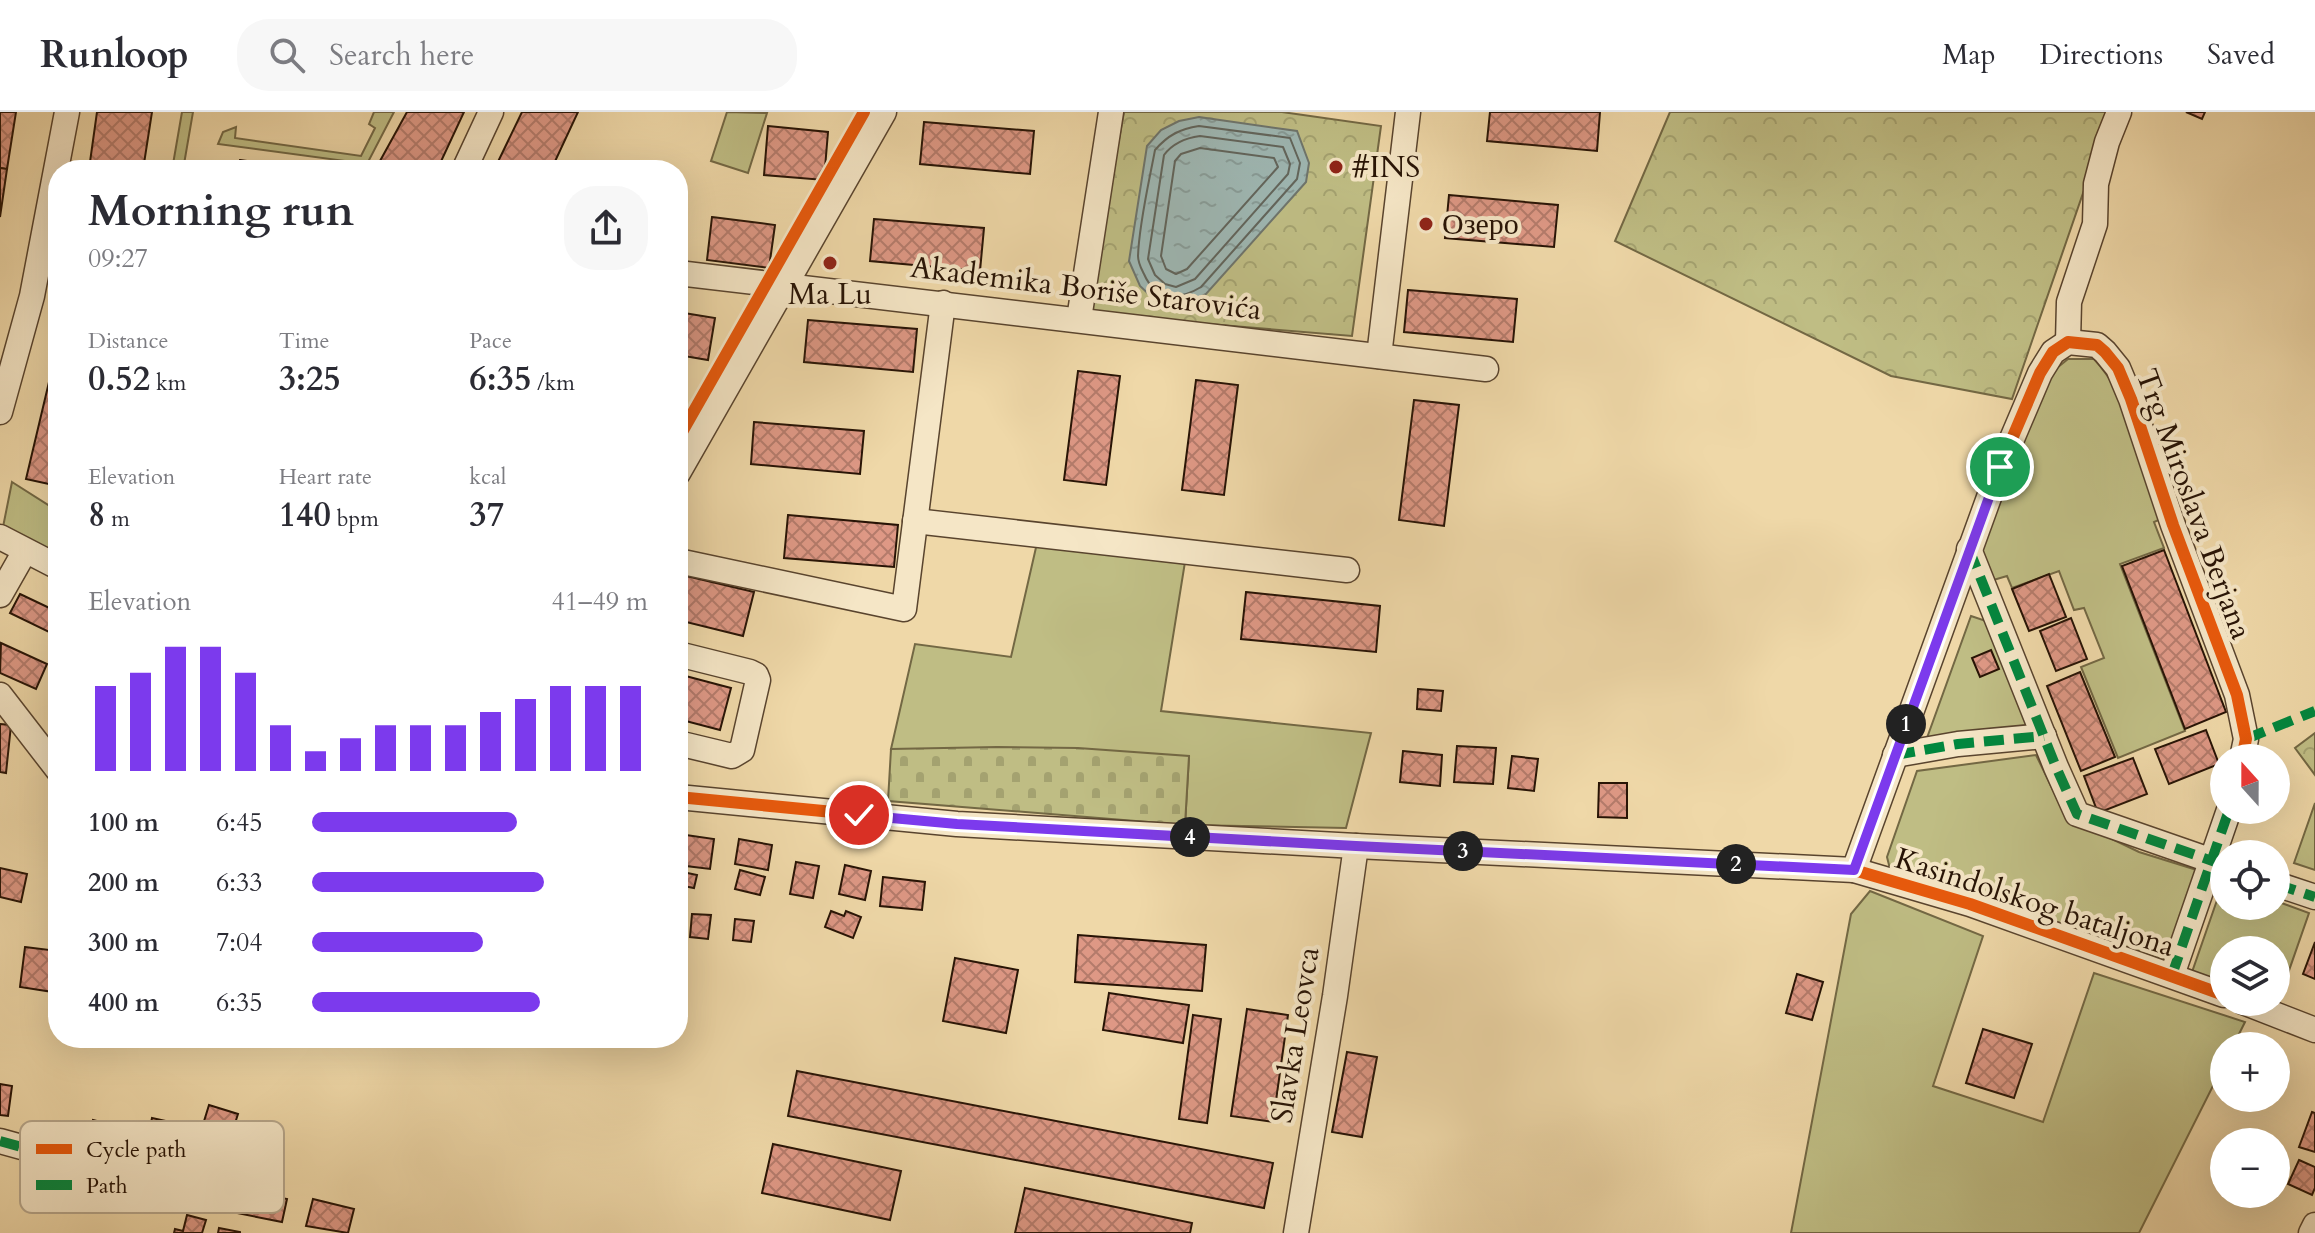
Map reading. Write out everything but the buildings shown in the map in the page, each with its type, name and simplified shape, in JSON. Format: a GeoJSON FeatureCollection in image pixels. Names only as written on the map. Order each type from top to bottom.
{"type":"FeatureCollection","features":[{"type":"Feature","properties":{"kind":"street"},"geometry":{"type":"LineString","coordinates":[[61,160],[67,112]]}},
{"type":"Feature","properties":{"kind":"street"},"geometry":{"type":"LineString","coordinates":[[469,160],[491,112]]}},
{"type":"Feature","properties":{"kind":"street"},"geometry":{"type":"LineString","coordinates":[[688,455],[884,112]]}},
{"type":"Feature","properties":{"kind":"street"},"geometry":{"type":"LineString","coordinates":[[1079,319],[1111,112]]}},
{"type":"Feature","properties":{"kind":"street"},"geometry":{"type":"LineString","coordinates":[[1379,356],[1408,112]]}},
{"type":"Feature","properties":{"kind":"street"},"geometry":{"type":"LineString","coordinates":[[1854,870],[2000,467],[2040,373],[2053,352],[2068,342],[2069,302],[2095,224],[2096,184],[2119,112]]}},
{"type":"Feature","properties":{"kind":"street"},"geometry":{"type":"LineString","coordinates":[[0,412],[48,233]]}},
{"type":"Feature","properties":{"kind":"street","name":"Akademika Boriše Starovića"},"geometry":{"type":"LineString","coordinates":[[688,274],[1486,369]]}},
{"type":"Feature","properties":{"kind":"street"},"geometry":{"type":"LineString","coordinates":[[688,563],[904,609],[943,303]]}},
{"type":"Feature","properties":{"kind":"street","name":"Trg Miroslava Berjana"},"geometry":{"type":"LineString","coordinates":[[2068,342],[2097,345],[2118,368],[2128,390],[2173,525],[2237,695],[2245,744]]}},
{"type":"Feature","properties":{"kind":"street"},"geometry":{"type":"LineString","coordinates":[[915,521],[1347,570]]}},
{"type":"Feature","properties":{"kind":"street"},"geometry":{"type":"LineString","coordinates":[[0,537],[48,562]]}},
{"type":"Feature","properties":{"kind":"street"},"geometry":{"type":"LineString","coordinates":[[1969,549],[2077,814],[2210,860]]}},
{"type":"Feature","properties":{"kind":"street"},"geometry":{"type":"LineString","coordinates":[[0,595],[25,551]]}},
{"type":"Feature","properties":{"kind":"street"},"geometry":{"type":"LineString","coordinates":[[688,656],[750,672],[758,680],[742,750],[738,754],[732,756],[688,745]]}},
{"type":"Feature","properties":{"kind":"street"},"geometry":{"type":"LineString","coordinates":[[0,695],[48,757]]}},
{"type":"Feature","properties":{"kind":"street"},"geometry":{"type":"LineString","coordinates":[[1895,755],[1958,744],[2044,736]]}},
{"type":"Feature","properties":{"kind":"street","name":"Kasindolskog bataljona"},"geometry":{"type":"LineString","coordinates":[[688,798],[957,824],[1854,870],[1970,904],[2210,990]]}},
{"type":"Feature","properties":{"kind":"street","name":"Slavka Leovca"},"geometry":{"type":"LineString","coordinates":[[1296,1233],[1356,846]]}},
{"type":"Feature","properties":{"kind":"street"},"geometry":{"type":"LineString","coordinates":[[2172,975],[2210,882]]}},
{"type":"Feature","properties":{"kind":"street"},"geometry":{"type":"LineString","coordinates":[[2290,889],[2315,897]]}},
{"type":"Feature","properties":{"kind":"street"},"geometry":{"type":"LineString","coordinates":[[2279,1016],[2315,1030]]}},
{"type":"Feature","properties":{"kind":"street"},"geometry":{"type":"LineString","coordinates":[[0,1141],[20,1147]]}},
{"type":"Feature","properties":{"kind":"street"},"geometry":{"type":"LineString","coordinates":[[2311,1233],[2315,1225]]}},
{"type":"Feature","properties":{"kind":"green space"},"geometry":{"type":"Polygon","coordinates":[[[182,112],[193,112],[185,160],[174,160],[182,112]]]}},
{"type":"Feature","properties":{"kind":"green space"},"geometry":{"type":"Polygon","coordinates":[[[374,112],[394,112],[369,160],[337,160],[218,144],[223,132],[236,127],[235,138],[361,156],[375,128],[369,124],[374,112]]]}},
{"type":"Feature","properties":{"kind":"green space"},"geometry":{"type":"Polygon","coordinates":[[[727,112],[767,113],[748,173],[711,161],[727,112]]]}},
{"type":"Feature","properties":{"kind":"green space"},"geometry":{"type":"Polygon","coordinates":[[[1124,112],[1282,112],[1381,126],[1352,336],[1087,314],[1124,112]]]}},
{"type":"Feature","properties":{"kind":"green space"},"geometry":{"type":"Polygon","coordinates":[[[1670,112],[2111,112],[2012,399],[1891,376],[1615,241],[1670,112]]]}},
{"type":"Feature","properties":{"kind":"green space"},"geometry":{"type":"Polygon","coordinates":[[[2068,359],[2094,359],[2119,394],[2138,434],[2163,518],[2154,522],[2164,548],[2120,564],[2185,731],[2118,758],[2081,667],[2104,658],[2084,608],[2074,610],[2059,571],[2012,588],[2007,576],[1990,581],[1978,551],[2052,372],[2068,359]]]}},
{"type":"Feature","properties":{"kind":"green space"},"geometry":{"type":"Polygon","coordinates":[[[12,482],[48,505],[48,555],[3,527],[12,482]]]}},
{"type":"Feature","properties":{"kind":"green space"},"geometry":{"type":"Polygon","coordinates":[[[1040,530],[1185,562],[1161,711],[1371,733],[1346,828],[1185,825],[1189,757],[891,749],[915,644],[1011,657],[1040,530]]]}},
{"type":"Feature","properties":{"kind":"green space"},"geometry":{"type":"Polygon","coordinates":[[[1971,616],[1989,622],[2030,732],[1923,749],[1971,616]]]}},
{"type":"Feature","properties":{"kind":"green space"},"geometry":{"type":"Polygon","coordinates":[[[2315,733],[2315,775],[2295,748],[2315,733]]]}},
{"type":"Feature","properties":{"kind":"green space"},"geometry":{"type":"Polygon","coordinates":[[[1078,748],[1189,756],[1185,825],[888,801],[891,749],[1078,748]]]}},
{"type":"Feature","properties":{"kind":"green space"},"geometry":{"type":"Polygon","coordinates":[[[2036,755],[2066,817],[2139,852],[2200,871],[2168,961],[1891,873],[1887,857],[1917,771],[2036,755]]]}},
{"type":"Feature","properties":{"kind":"green space"},"geometry":{"type":"Polygon","coordinates":[[[2315,803],[2315,870],[2294,863],[2315,803]]]}},
{"type":"Feature","properties":{"kind":"green space"},"geometry":{"type":"Polygon","coordinates":[[[1870,891],[1983,936],[1933,1086],[2043,1122],[2094,973],[2210,1011],[2210,1016],[2227,1016],[2245,1022],[2240,1032],[2210,1032],[2210,1092],[2139,1233],[1791,1233],[1851,914],[1870,891]]]}},
{"type":"Feature","properties":{"kind":"green space"},"geometry":{"type":"Polygon","coordinates":[[[2290,906],[2309,913],[2290,968],[2290,936],[2210,936],[2210,982],[2191,975],[2210,920],[2290,920],[2290,906]]]}},
{"type":"Feature","properties":{"kind":"water"},"geometry":{"type":"Polygon","coordinates":[[[1199,117],[1297,131],[1309,163],[1306,182],[1206,294],[1175,305],[1155,300],[1140,286],[1129,261],[1147,146],[1161,130],[1179,121],[1199,117]]]}},
{"type":"Feature","properties":{"kind":"marked path"},"geometry":{"type":"LineString","coordinates":[[1969,549],[2077,814],[2210,860]]}},
{"type":"Feature","properties":{"kind":"marked path"},"geometry":{"type":"LineString","coordinates":[[2246,739],[2315,711]]}},
{"type":"Feature","properties":{"kind":"marked path"},"geometry":{"type":"LineString","coordinates":[[1895,755],[1958,744],[2044,736]]}},
{"type":"Feature","properties":{"kind":"marked path"},"geometry":{"type":"LineString","coordinates":[[2172,975],[2224,824]]}},
{"type":"Feature","properties":{"kind":"marked path"},"geometry":{"type":"LineString","coordinates":[[2290,889],[2315,897]]}},
{"type":"Feature","properties":{"kind":"marked path"},"geometry":{"type":"LineString","coordinates":[[0,1141],[20,1147]]}},
{"type":"Feature","properties":{"kind":"cycle path"},"geometry":{"type":"LineString","coordinates":[[688,421],[864,112]]}},
{"type":"Feature","properties":{"kind":"cycle path"},"geometry":{"type":"LineString","coordinates":[[1854,870],[2000,467],[2040,373],[2053,352],[2068,342],[2097,345],[2118,368],[2237,695],[2245,744]]}},
{"type":"Feature","properties":{"kind":"cycle path"},"geometry":{"type":"LineString","coordinates":[[688,798],[957,824],[1854,870],[1970,904],[2210,990]]}},
{"type":"Feature","properties":{"kind":"place","name":"#INS"},"geometry":{"type":"Point","coordinates":[1336,167]}},
{"type":"Feature","properties":{"kind":"place","name":"Озеро"},"geometry":{"type":"Point","coordinates":[1426,224]}},
{"type":"Feature","properties":{"kind":"place","name":"Ma Lu"},"geometry":{"type":"Point","coordinates":[830,263]}},
{"type":"Feature","properties":{"kind":"route"},"geometry":{"type":"LineString","coordinates":[[859,815],[957,824],[1854,870],[2000,467]]}}]}
